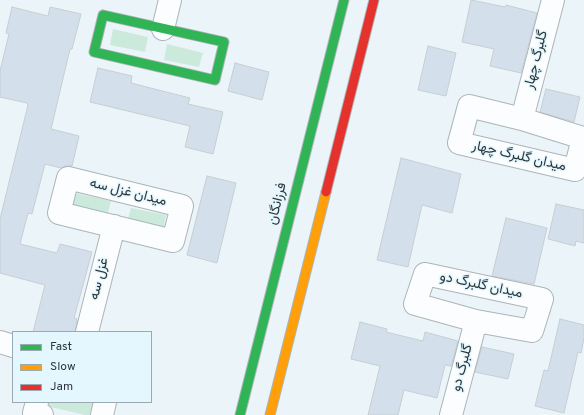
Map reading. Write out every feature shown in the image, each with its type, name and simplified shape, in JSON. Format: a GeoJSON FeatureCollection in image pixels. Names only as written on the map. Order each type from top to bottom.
{"type":"FeatureCollection","features":[{"type":"Feature","properties":{"kind":"street"},"geometry":{"type":"LineString","coordinates":[[163,29],[170,0]]}},
{"type":"Feature","properties":{"kind":"street","name":"فرزانگان"},"geometry":{"type":"LineString","coordinates":[[240,415],[344,0]]}},
{"type":"Feature","properties":{"kind":"street"},"geometry":{"type":"LineString","coordinates":[[270,415],[374,0]]}},
{"type":"Feature","properties":{"kind":"street","name":"گلبرگ چهار"},"geometry":{"type":"LineString","coordinates":[[522,119],[553,0]]}},
{"type":"Feature","properties":{"kind":"street"},"geometry":{"type":"LineString","coordinates":[[102,15],[163,29],[224,42],[215,80],[94,52],[102,15]]}},
{"type":"Feature","properties":{"kind":"street","name":"میدان گلبرگ چهار"},"geometry":{"type":"LineString","coordinates":[[469,106],[522,119],[583,138],[575,170],[459,143],[469,106]]}},
{"type":"Feature","properties":{"kind":"street","name":"میدان غزل سه"},"geometry":{"type":"LineString","coordinates":[[68,178],[182,206],[173,241],[114,226],[59,213],[68,178]]}},
{"type":"Feature","properties":{"kind":"street","name":"غزل سه"},"geometry":{"type":"LineString","coordinates":[[87,331],[114,226]]}},
{"type":"Feature","properties":{"kind":"street","name":"میدان گلبرگ دو"},"geometry":{"type":"LineString","coordinates":[[425,274],[542,299],[532,331],[476,321],[415,304],[425,274]]}},
{"type":"Feature","properties":{"kind":"street","name":"گلبرگ دو"},"geometry":{"type":"LineString","coordinates":[[451,415],[476,321]]}},
{"type":"Feature","properties":{"kind":"street"},"geometry":{"type":"LineString","coordinates":[[0,342],[12,346]]}},
{"type":"Feature","properties":{"kind":"street"},"geometry":{"type":"LineString","coordinates":[[37,403],[34,413],[42,415]]}},
{"type":"Feature","properties":{"kind":"street"},"geometry":{"type":"LineString","coordinates":[[102,415],[105,403]]}},
{"type":"Feature","properties":{"kind":"green space"},"geometry":{"type":"Polygon","coordinates":[[[113,29],[148,37],[145,52],[110,45],[113,29]]]}},
{"type":"Feature","properties":{"kind":"green space"},"geometry":{"type":"Polygon","coordinates":[[[167,44],[203,53],[199,67],[164,60],[167,44]]]}},
{"type":"Feature","properties":{"kind":"green space"},"geometry":{"type":"Polygon","coordinates":[[[75,193],[111,201],[107,216],[72,208],[75,193]]]}},
{"type":"Feature","properties":{"kind":"green space"},"geometry":{"type":"Polygon","coordinates":[[[131,208],[166,215],[163,230],[127,222],[131,208]]]}},
{"type":"Feature","properties":{"kind":"green space"},"geometry":{"type":"Polygon","coordinates":[[[43,403],[97,403],[94,415],[85,415],[42,405],[43,403]]]}},
{"type":"Feature","properties":{"kind":"building"},"geometry":{"type":"Polygon","coordinates":[[[471,0],[505,7],[506,5],[537,13],[521,73],[490,66],[494,49],[462,42],[471,0]]]}},
{"type":"Feature","properties":{"kind":"building"},"geometry":{"type":"Polygon","coordinates":[[[12,7],[48,16],[50,7],[81,14],[72,49],[70,49],[51,129],[79,136],[72,166],[65,166],[61,168],[45,164],[32,214],[28,213],[20,244],[57,253],[60,244],[92,252],[74,318],[77,319],[75,331],[33,331],[45,285],[0,273],[0,219],[28,105],[27,103],[0,97],[0,71],[9,34],[6,33],[12,7]]]}},
{"type":"Feature","properties":{"kind":"building"},"geometry":{"type":"Polygon","coordinates":[[[428,46],[456,53],[446,96],[418,90],[428,46]]]}},
{"type":"Feature","properties":{"kind":"building"},"geometry":{"type":"Polygon","coordinates":[[[235,63],[269,72],[262,100],[228,91],[235,63]]]}},
{"type":"Feature","properties":{"kind":"building"},"geometry":{"type":"Polygon","coordinates":[[[98,68],[132,76],[131,83],[190,98],[188,104],[223,112],[213,154],[185,147],[190,126],[90,102],[98,68]]]}},
{"type":"Feature","properties":{"kind":"building"},"geometry":{"type":"Polygon","coordinates":[[[546,89],[580,97],[574,122],[540,112],[546,89]]]}},
{"type":"Feature","properties":{"kind":"building"},"geometry":{"type":"Polygon","coordinates":[[[401,158],[461,174],[452,213],[422,205],[408,267],[377,260],[401,158]]]}},
{"type":"Feature","properties":{"kind":"building"},"geometry":{"type":"Polygon","coordinates":[[[207,176],[236,183],[217,263],[187,255],[207,176]]]}},
{"type":"Feature","properties":{"kind":"building"},"geometry":{"type":"Polygon","coordinates":[[[556,204],[584,210],[584,243],[576,241],[575,246],[548,239],[556,204]]]}},
{"type":"Feature","properties":{"kind":"building"},"geometry":{"type":"Polygon","coordinates":[[[506,218],[547,228],[534,284],[492,276],[506,218]]]}},
{"type":"Feature","properties":{"kind":"building"},"geometry":{"type":"Polygon","coordinates":[[[560,319],[584,325],[584,338],[581,353],[578,352],[564,413],[535,406],[544,370],[548,371],[560,319]]]}},
{"type":"Feature","properties":{"kind":"building"},"geometry":{"type":"Polygon","coordinates":[[[360,322],[387,329],[386,332],[423,341],[425,332],[458,341],[451,366],[445,365],[437,398],[404,390],[398,415],[368,415],[380,366],[351,359],[360,322]]]}},
{"type":"Feature","properties":{"kind":"building"},"geometry":{"type":"Polygon","coordinates":[[[482,347],[514,354],[508,379],[475,372],[482,347]]]}},
{"type":"Feature","properties":{"kind":"traffic: fast"},"geometry":{"type":"LineString","coordinates":[[240,415],[344,0]]}},
{"type":"Feature","properties":{"kind":"traffic: fast"},"geometry":{"type":"LineString","coordinates":[[103,15],[224,42],[215,80],[94,52],[103,15]]}},
{"type":"Feature","properties":{"kind":"traffic: slow"},"geometry":{"type":"LineString","coordinates":[[270,415],[326,192]]}},
{"type":"Feature","properties":{"kind":"traffic: jam"},"geometry":{"type":"LineString","coordinates":[[326,192],[374,0]]}}]}
